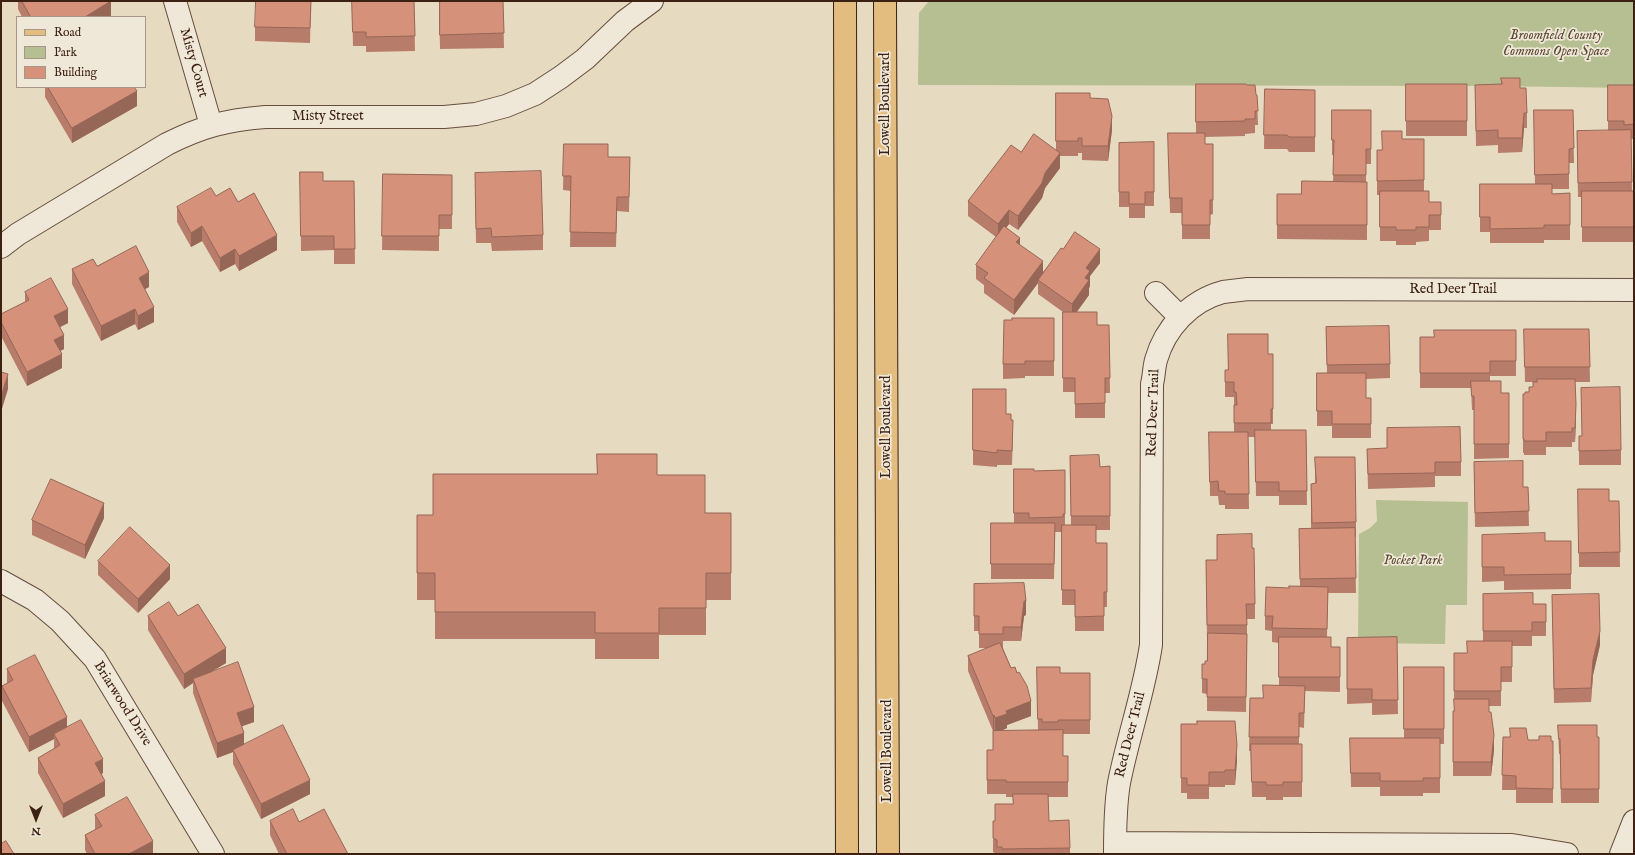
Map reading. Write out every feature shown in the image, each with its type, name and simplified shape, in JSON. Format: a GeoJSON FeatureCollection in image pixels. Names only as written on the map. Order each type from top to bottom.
{"type":"FeatureCollection","features":[{"type":"Feature","properties":{"kind":"main road"},"geometry":{"type":"LineString","coordinates":[[845,1],[847,854]]}},
{"type":"Feature","properties":{"kind":"main road","name":"Lowell Boulevard"},"geometry":{"type":"LineString","coordinates":[[885,1],[888,854]]}},
{"type":"Feature","properties":{"kind":"street","name":"Misty Court"},"geometry":{"type":"LineString","coordinates":[[175,1],[211,125]]}},
{"type":"Feature","properties":{"kind":"street","name":"Misty Street"},"geometry":{"type":"LineString","coordinates":[[1,247],[18,234],[167,144],[189,133],[211,125],[238,119],[265,117],[444,117],[476,114],[506,106],[535,94],[561,77],[585,59],[625,21],[652,1]]}},
{"type":"Feature","properties":{"kind":"street","name":"Red Deer Trail"},"geometry":{"type":"LineString","coordinates":[[1115,849],[1119,784],[1145,679],[1151,645],[1152,384],[1156,360],[1165,337],[1180,317],[1198,302],[1223,292],[1248,289],[1634,290]]}},
{"type":"Feature","properties":{"kind":"street"},"geometry":{"type":"LineString","coordinates":[[1156,293],[1180,317]]}},
{"type":"Feature","properties":{"kind":"street","name":"Briarwood Drive"},"geometry":{"type":"LineString","coordinates":[[1,581],[35,600],[60,621],[95,659],[213,854]]}},
{"type":"Feature","properties":{"kind":"street"},"geometry":{"type":"LineString","coordinates":[[1621,854],[1634,821]]}},
{"type":"Feature","properties":{"kind":"street"},"geometry":{"type":"LineString","coordinates":[[1115,849],[1435,849],[1512,844],[1566,854]]}},
{"type":"Feature","properties":{"kind":"green space","name":"Broomfield County Commons Open Space"},"geometry":{"type":"Polygon","coordinates":[[[929,1],[1634,1],[1634,88],[1490,86],[918,85],[919,13],[929,1]]]}},
{"type":"Feature","properties":{"kind":"green space","name":"Pocket Park"},"geometry":{"type":"Polygon","coordinates":[[[1376,500],[1468,502],[1467,605],[1446,605],[1445,644],[1358,643],[1359,534],[1370,528],[1377,521],[1376,500]]]}},
{"type":"Feature","properties":{"kind":"building"},"geometry":{"type":"Polygon","coordinates":[[[22,1],[111,1],[87,16],[30,16],[22,1]]]}},
{"type":"Feature","properties":{"kind":"building"},"geometry":{"type":"Polygon","coordinates":[[[256,1],[311,1],[310,28],[255,27],[256,1]]]}},
{"type":"Feature","properties":{"kind":"building"},"geometry":{"type":"Polygon","coordinates":[[[352,1],[414,1],[415,36],[366,37],[366,32],[353,32],[352,1]]]}},
{"type":"Feature","properties":{"kind":"building"},"geometry":{"type":"Polygon","coordinates":[[[440,1],[503,1],[504,33],[440,35],[440,1]]]}},
{"type":"Feature","properties":{"kind":"building"},"geometry":{"type":"Polygon","coordinates":[[[1501,78],[1520,78],[1520,88],[1526,88],[1527,113],[1524,113],[1522,138],[1498,138],[1498,130],[1476,131],[1475,85],[1502,84],[1501,78]]]}},
{"type":"Feature","properties":{"kind":"building"},"geometry":{"type":"Polygon","coordinates":[[[1196,84],[1255,85],[1258,111],[1255,111],[1255,119],[1245,119],[1245,121],[1196,122],[1196,84]]]}},
{"type":"Feature","properties":{"kind":"building"},"geometry":{"type":"Polygon","coordinates":[[[1406,84],[1467,84],[1467,121],[1406,121],[1406,84]]]}},
{"type":"Feature","properties":{"kind":"building"},"geometry":{"type":"Polygon","coordinates":[[[1608,85],[1634,85],[1634,124],[1624,125],[1624,121],[1608,121],[1608,85]]]}},
{"type":"Feature","properties":{"kind":"building"},"geometry":{"type":"Polygon","coordinates":[[[49,88],[135,88],[137,91],[72,128],[49,88]]]}},
{"type":"Feature","properties":{"kind":"building"},"geometry":{"type":"Polygon","coordinates":[[[1265,89],[1315,90],[1315,137],[1264,135],[1265,89]]]}},
{"type":"Feature","properties":{"kind":"building"},"geometry":{"type":"Polygon","coordinates":[[[1056,93],[1090,93],[1090,98],[1108,99],[1112,116],[1108,146],[1082,146],[1082,138],[1078,138],[1078,141],[1056,141],[1056,93]]]}},
{"type":"Feature","properties":{"kind":"building"},"geometry":{"type":"Polygon","coordinates":[[[1332,110],[1371,110],[1371,149],[1366,149],[1366,175],[1333,175],[1334,140],[1332,140],[1332,110]]]}},
{"type":"Feature","properties":{"kind":"building"},"geometry":{"type":"Polygon","coordinates":[[[1534,110],[1573,110],[1574,148],[1569,149],[1569,174],[1535,175],[1534,110]]]}},
{"type":"Feature","properties":{"kind":"building"},"geometry":{"type":"Polygon","coordinates":[[[1631,130],[1632,182],[1578,183],[1577,131],[1631,130]]]}},
{"type":"Feature","properties":{"kind":"building"},"geometry":{"type":"Polygon","coordinates":[[[1382,131],[1402,131],[1402,139],[1424,139],[1424,180],[1377,181],[1377,150],[1382,150],[1382,131]]]}},
{"type":"Feature","properties":{"kind":"building"},"geometry":{"type":"Polygon","coordinates":[[[1168,133],[1205,133],[1205,144],[1213,144],[1213,200],[1210,200],[1210,225],[1182,225],[1182,198],[1170,198],[1168,133]]]}},
{"type":"Feature","properties":{"kind":"building"},"geometry":{"type":"Polygon","coordinates":[[[1034,134],[1060,153],[1045,173],[1042,183],[1018,216],[1009,210],[998,224],[968,201],[1011,145],[1021,152],[1034,134]]]}},
{"type":"Feature","properties":{"kind":"building"},"geometry":{"type":"Polygon","coordinates":[[[1154,142],[1154,192],[1145,192],[1145,204],[1129,204],[1129,192],[1119,192],[1119,143],[1154,142]]]}},
{"type":"Feature","properties":{"kind":"building"},"geometry":{"type":"Polygon","coordinates":[[[564,144],[608,144],[608,157],[630,157],[629,197],[617,197],[616,233],[570,232],[571,176],[563,176],[564,144]]]}},
{"type":"Feature","properties":{"kind":"building"},"geometry":{"type":"Polygon","coordinates":[[[541,171],[543,235],[492,237],[491,228],[476,229],[475,173],[541,171]]]}},
{"type":"Feature","properties":{"kind":"building"},"geometry":{"type":"Polygon","coordinates":[[[300,172],[323,172],[323,181],[354,181],[355,249],[334,249],[334,236],[301,236],[300,172]]]}},
{"type":"Feature","properties":{"kind":"building"},"geometry":{"type":"Polygon","coordinates":[[[383,174],[452,175],[452,215],[439,215],[439,236],[382,236],[383,174]]]}},
{"type":"Feature","properties":{"kind":"building"},"geometry":{"type":"Polygon","coordinates":[[[1302,181],[1367,182],[1367,225],[1277,225],[1277,194],[1301,194],[1302,181]]]}},
{"type":"Feature","properties":{"kind":"building"},"geometry":{"type":"Polygon","coordinates":[[[1480,184],[1552,184],[1552,194],[1570,193],[1570,225],[1544,225],[1544,228],[1490,229],[1490,217],[1480,217],[1480,184]]]}},
{"type":"Feature","properties":{"kind":"building"},"geometry":{"type":"Polygon","coordinates":[[[211,188],[216,196],[230,188],[238,202],[254,193],[277,235],[239,256],[235,249],[220,258],[202,226],[191,233],[177,207],[211,188]]]}},
{"type":"Feature","properties":{"kind":"building"},"geometry":{"type":"Polygon","coordinates":[[[1380,191],[1429,191],[1429,202],[1441,202],[1441,215],[1429,215],[1429,227],[1416,227],[1416,230],[1396,230],[1396,227],[1380,227],[1380,191]]]}},
{"type":"Feature","properties":{"kind":"building"},"geometry":{"type":"Polygon","coordinates":[[[1582,191],[1634,191],[1634,227],[1582,227],[1582,191]]]}},
{"type":"Feature","properties":{"kind":"building"},"geometry":{"type":"Polygon","coordinates":[[[1004,226],[1020,238],[1016,242],[1043,261],[1014,300],[984,278],[988,273],[976,265],[1004,226]]]}},
{"type":"Feature","properties":{"kind":"building"},"geometry":{"type":"Polygon","coordinates":[[[1075,232],[1100,249],[1086,268],[1090,271],[1085,278],[1089,280],[1072,304],[1038,280],[1061,248],[1063,249],[1075,232]]]}},
{"type":"Feature","properties":{"kind":"building"},"geometry":{"type":"Polygon","coordinates":[[[136,246],[149,272],[139,278],[154,307],[138,316],[135,309],[101,326],[72,269],[93,259],[97,266],[136,246]]]}},
{"type":"Feature","properties":{"kind":"building"},"geometry":{"type":"Polygon","coordinates":[[[51,278],[68,309],[54,316],[64,335],[54,340],[62,354],[27,372],[1,322],[1,314],[29,300],[25,292],[51,278]]]}},
{"type":"Feature","properties":{"kind":"building"},"geometry":{"type":"Polygon","coordinates":[[[1063,312],[1097,312],[1097,325],[1109,325],[1110,378],[1105,378],[1105,403],[1075,404],[1075,378],[1063,378],[1063,312]]]}},
{"type":"Feature","properties":{"kind":"building"},"geometry":{"type":"Polygon","coordinates":[[[1012,318],[1054,318],[1054,361],[1025,361],[1025,364],[1003,364],[1004,320],[1012,320],[1012,318]]]}},
{"type":"Feature","properties":{"kind":"building"},"geometry":{"type":"Polygon","coordinates":[[[1389,326],[1390,364],[1327,365],[1326,327],[1389,326]]]}},
{"type":"Feature","properties":{"kind":"building"},"geometry":{"type":"Polygon","coordinates":[[[1524,329],[1589,329],[1590,367],[1525,367],[1524,329]]]}},
{"type":"Feature","properties":{"kind":"building"},"geometry":{"type":"Polygon","coordinates":[[[1434,330],[1516,330],[1516,361],[1490,361],[1490,373],[1420,373],[1420,337],[1434,337],[1434,330]]]}},
{"type":"Feature","properties":{"kind":"building"},"geometry":{"type":"Polygon","coordinates":[[[1228,334],[1268,334],[1268,354],[1273,354],[1273,409],[1271,409],[1271,423],[1234,423],[1234,405],[1237,405],[1236,392],[1234,392],[1234,382],[1225,382],[1225,370],[1228,370],[1228,334]]]}},
{"type":"Feature","properties":{"kind":"building"},"geometry":{"type":"Polygon","coordinates":[[[1,372],[8,374],[1,397],[1,372]]]}},
{"type":"Feature","properties":{"kind":"building"},"geometry":{"type":"Polygon","coordinates":[[[1317,373],[1366,373],[1366,398],[1371,398],[1371,424],[1332,424],[1332,411],[1317,411],[1317,373]]]}},
{"type":"Feature","properties":{"kind":"building"},"geometry":{"type":"Polygon","coordinates":[[[1537,379],[1575,379],[1575,428],[1572,428],[1572,432],[1546,432],[1546,441],[1524,441],[1523,394],[1525,394],[1525,392],[1529,392],[1529,387],[1533,387],[1533,382],[1537,382],[1537,379]]]}},
{"type":"Feature","properties":{"kind":"building"},"geometry":{"type":"Polygon","coordinates":[[[1471,381],[1501,381],[1501,393],[1509,393],[1509,444],[1474,444],[1474,396],[1472,396],[1471,381]]]}},
{"type":"Feature","properties":{"kind":"building"},"geometry":{"type":"Polygon","coordinates":[[[1620,387],[1621,450],[1579,451],[1579,436],[1582,436],[1581,388],[1620,387]]]}},
{"type":"Feature","properties":{"kind":"building"},"geometry":{"type":"Polygon","coordinates":[[[973,389],[1006,389],[1006,414],[1011,414],[1011,420],[1013,420],[1012,451],[997,450],[997,453],[973,450],[973,389]]]}},
{"type":"Feature","properties":{"kind":"building"},"geometry":{"type":"Polygon","coordinates":[[[1460,427],[1461,462],[1435,462],[1435,473],[1368,474],[1367,449],[1387,448],[1387,428],[1460,427]]]}},
{"type":"Feature","properties":{"kind":"building"},"geometry":{"type":"Polygon","coordinates":[[[1255,430],[1306,430],[1307,491],[1279,491],[1279,482],[1256,482],[1255,430]]]}},
{"type":"Feature","properties":{"kind":"building"},"geometry":{"type":"Polygon","coordinates":[[[1209,432],[1248,432],[1249,494],[1225,494],[1225,491],[1219,491],[1218,481],[1210,482],[1209,432]]]}},
{"type":"Feature","properties":{"kind":"building"},"geometry":{"type":"Polygon","coordinates":[[[597,454],[657,454],[657,475],[705,475],[705,513],[731,513],[731,573],[706,573],[706,608],[659,608],[659,633],[595,633],[595,612],[435,612],[435,573],[417,573],[417,515],[433,515],[433,474],[597,474],[597,454]]]}},
{"type":"Feature","properties":{"kind":"building"},"geometry":{"type":"Polygon","coordinates":[[[1099,455],[1100,467],[1110,466],[1110,516],[1071,516],[1070,456],[1099,455]]]}},
{"type":"Feature","properties":{"kind":"building"},"geometry":{"type":"Polygon","coordinates":[[[1315,457],[1355,457],[1356,522],[1312,523],[1311,484],[1316,483],[1315,457]]]}},
{"type":"Feature","properties":{"kind":"building"},"geometry":{"type":"Polygon","coordinates":[[[1523,461],[1523,487],[1528,487],[1529,511],[1475,513],[1474,462],[1523,461]]]}},
{"type":"Feature","properties":{"kind":"building"},"geometry":{"type":"Polygon","coordinates":[[[1014,469],[1034,469],[1034,471],[1065,470],[1065,514],[1063,514],[1063,517],[1029,518],[1029,513],[1014,513],[1014,469]]]}},
{"type":"Feature","properties":{"kind":"building"},"geometry":{"type":"Polygon","coordinates":[[[51,479],[104,503],[85,545],[32,520],[51,479]]]}},
{"type":"Feature","properties":{"kind":"building"},"geometry":{"type":"Polygon","coordinates":[[[1578,489],[1609,489],[1609,501],[1619,501],[1620,552],[1579,553],[1578,489]]]}},
{"type":"Feature","properties":{"kind":"building"},"geometry":{"type":"Polygon","coordinates":[[[991,523],[1055,523],[1054,564],[991,564],[991,523]]]}},
{"type":"Feature","properties":{"kind":"building"},"geometry":{"type":"Polygon","coordinates":[[[1062,525],[1096,525],[1096,543],[1107,543],[1107,592],[1104,592],[1104,616],[1075,617],[1075,590],[1062,590],[1062,525]]]}},
{"type":"Feature","properties":{"kind":"building"},"geometry":{"type":"Polygon","coordinates":[[[130,527],[170,565],[138,599],[98,561],[130,527]]]}},
{"type":"Feature","properties":{"kind":"building"},"geometry":{"type":"Polygon","coordinates":[[[1355,528],[1356,578],[1300,579],[1299,529],[1355,528]]]}},
{"type":"Feature","properties":{"kind":"building"},"geometry":{"type":"Polygon","coordinates":[[[1545,533],[1545,541],[1571,541],[1571,574],[1504,575],[1504,567],[1482,567],[1482,535],[1545,533]]]}},
{"type":"Feature","properties":{"kind":"building"},"geometry":{"type":"Polygon","coordinates":[[[1252,534],[1252,548],[1254,548],[1255,604],[1246,604],[1247,625],[1207,625],[1206,560],[1217,560],[1217,535],[1252,534]]]}},
{"type":"Feature","properties":{"kind":"building"},"geometry":{"type":"Polygon","coordinates":[[[1024,583],[1026,601],[1024,601],[1021,627],[1003,627],[1003,634],[979,634],[979,616],[974,616],[974,584],[1024,583]]]}},
{"type":"Feature","properties":{"kind":"building"},"geometry":{"type":"Polygon","coordinates":[[[1289,586],[1328,587],[1327,629],[1272,628],[1273,616],[1265,616],[1266,587],[1289,588],[1289,586]]]}},
{"type":"Feature","properties":{"kind":"building"},"geometry":{"type":"Polygon","coordinates":[[[1533,593],[1533,604],[1546,604],[1546,622],[1532,622],[1532,631],[1483,631],[1483,594],[1533,593]]]}},
{"type":"Feature","properties":{"kind":"building"},"geometry":{"type":"Polygon","coordinates":[[[1599,594],[1600,631],[1593,660],[1591,688],[1554,689],[1552,595],[1599,594]]]}},
{"type":"Feature","properties":{"kind":"building"},"geometry":{"type":"Polygon","coordinates":[[[169,602],[178,616],[198,604],[226,648],[184,674],[148,616],[169,602]]]}},
{"type":"Feature","properties":{"kind":"building"},"geometry":{"type":"Polygon","coordinates":[[[1208,633],[1247,634],[1246,697],[1207,697],[1207,679],[1202,679],[1202,664],[1205,664],[1205,661],[1207,661],[1208,633]]]}},
{"type":"Feature","properties":{"kind":"building"},"geometry":{"type":"Polygon","coordinates":[[[1279,637],[1331,637],[1331,647],[1340,647],[1340,677],[1279,677],[1279,637]]]}},
{"type":"Feature","properties":{"kind":"building"},"geometry":{"type":"Polygon","coordinates":[[[1397,637],[1398,700],[1372,700],[1372,689],[1347,689],[1347,638],[1397,637]]]}},
{"type":"Feature","properties":{"kind":"building"},"geometry":{"type":"Polygon","coordinates":[[[1467,641],[1512,641],[1512,667],[1501,667],[1501,691],[1454,691],[1454,653],[1467,653],[1467,641]]]}},
{"type":"Feature","properties":{"kind":"building"},"geometry":{"type":"Polygon","coordinates":[[[1000,643],[1011,668],[1015,667],[1017,673],[1019,672],[1027,686],[1031,701],[1006,711],[1007,714],[995,718],[968,656],[1000,643]]]}},
{"type":"Feature","properties":{"kind":"building"},"geometry":{"type":"Polygon","coordinates":[[[35,655],[67,717],[29,737],[2,686],[13,680],[7,669],[35,655]]]}},
{"type":"Feature","properties":{"kind":"building"},"geometry":{"type":"Polygon","coordinates":[[[238,662],[254,707],[237,713],[244,733],[217,743],[193,679],[238,662]]]}},
{"type":"Feature","properties":{"kind":"building"},"geometry":{"type":"Polygon","coordinates":[[[1037,667],[1060,667],[1060,673],[1090,673],[1090,720],[1058,720],[1058,722],[1042,722],[1042,719],[1038,719],[1037,667]]]}},
{"type":"Feature","properties":{"kind":"building"},"geometry":{"type":"Polygon","coordinates":[[[1404,667],[1444,667],[1444,729],[1404,729],[1404,667]]]}},
{"type":"Feature","properties":{"kind":"building"},"geometry":{"type":"Polygon","coordinates":[[[1263,685],[1305,686],[1304,713],[1299,713],[1299,737],[1249,737],[1250,698],[1263,698],[1263,685]]]}},
{"type":"Feature","properties":{"kind":"building"},"geometry":{"type":"Polygon","coordinates":[[[1454,699],[1489,699],[1489,712],[1491,712],[1494,735],[1491,762],[1453,762],[1454,699]]]}},
{"type":"Feature","properties":{"kind":"building"},"geometry":{"type":"Polygon","coordinates":[[[81,720],[103,759],[95,763],[105,781],[63,804],[38,758],[60,745],[54,734],[81,720]]]}},
{"type":"Feature","properties":{"kind":"building"},"geometry":{"type":"Polygon","coordinates":[[[1197,721],[1235,721],[1237,745],[1235,770],[1225,770],[1225,772],[1209,772],[1209,785],[1187,785],[1187,778],[1181,778],[1181,724],[1197,724],[1197,721]]]}},
{"type":"Feature","properties":{"kind":"building"},"geometry":{"type":"Polygon","coordinates":[[[283,725],[310,780],[261,804],[233,750],[283,725]]]}},
{"type":"Feature","properties":{"kind":"building"},"geometry":{"type":"Polygon","coordinates":[[[1558,725],[1597,725],[1597,737],[1599,737],[1599,789],[1561,789],[1560,739],[1558,725]]]}},
{"type":"Feature","properties":{"kind":"building"},"geometry":{"type":"Polygon","coordinates":[[[1510,728],[1526,728],[1528,740],[1539,740],[1539,736],[1551,736],[1551,741],[1553,741],[1553,789],[1516,788],[1516,776],[1502,775],[1503,737],[1510,737],[1510,728]]]}},
{"type":"Feature","properties":{"kind":"building"},"geometry":{"type":"Polygon","coordinates":[[[1063,730],[1063,756],[1068,756],[1068,782],[1006,782],[1006,780],[987,780],[987,750],[993,750],[993,731],[1063,730]]]}},
{"type":"Feature","properties":{"kind":"building"},"geometry":{"type":"Polygon","coordinates":[[[1350,738],[1440,738],[1440,778],[1423,778],[1423,781],[1380,781],[1380,773],[1351,773],[1350,738]]]}},
{"type":"Feature","properties":{"kind":"building"},"geometry":{"type":"Polygon","coordinates":[[[1251,744],[1302,744],[1302,782],[1283,782],[1283,785],[1266,785],[1266,782],[1252,782],[1251,744]]]}},
{"type":"Feature","properties":{"kind":"building"},"geometry":{"type":"Polygon","coordinates":[[[1013,794],[1048,794],[1049,821],[1069,820],[1070,848],[1002,849],[1002,847],[997,847],[997,840],[993,838],[995,804],[1013,804],[1013,794]]]}},
{"type":"Feature","properties":{"kind":"building"},"geometry":{"type":"Polygon","coordinates":[[[127,797],[153,841],[129,854],[95,854],[85,835],[102,826],[95,815],[127,797]]]}},
{"type":"Feature","properties":{"kind":"building"},"geometry":{"type":"Polygon","coordinates":[[[293,809],[299,822],[324,809],[348,854],[287,854],[270,821],[293,809]]]}},
{"type":"Feature","properties":{"kind":"building"},"geometry":{"type":"Polygon","coordinates":[[[6,841],[14,854],[1,854],[1,844],[6,841]]]}}]}
